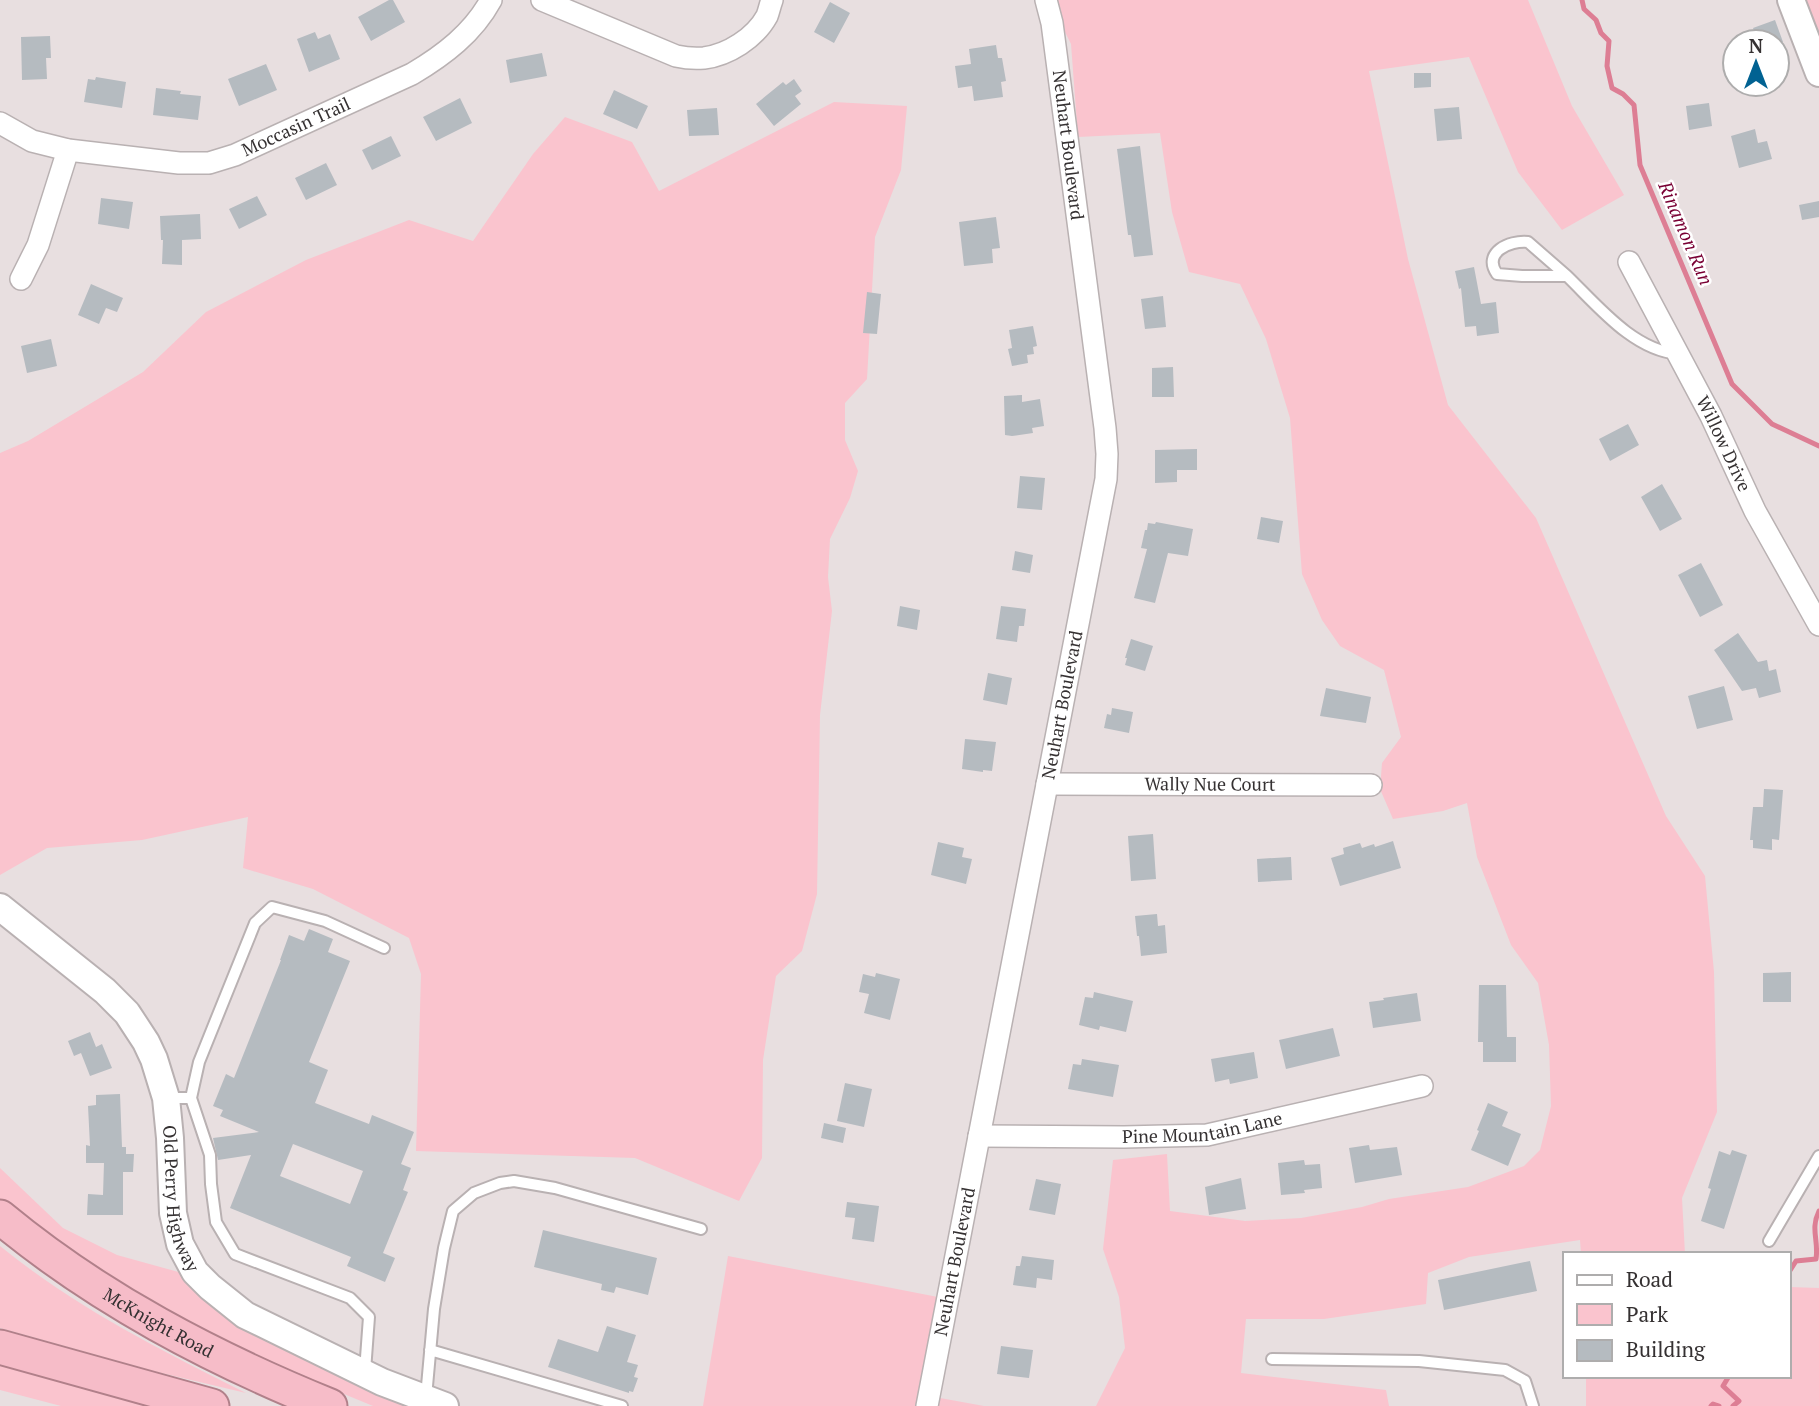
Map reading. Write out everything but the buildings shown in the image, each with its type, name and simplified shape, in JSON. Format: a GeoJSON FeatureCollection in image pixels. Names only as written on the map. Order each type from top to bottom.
{"type":"FeatureCollection","features":[{"type":"Feature","properties":{"kind":"highway","name":"McKnight Road"},"geometry":{"type":"LineString","coordinates":[[0,1217],[59,1263],[132,1310],[215,1355],[330,1406]]}},
{"type":"Feature","properties":{"kind":"highway"},"geometry":{"type":"LineString","coordinates":[[0,1347],[212,1406]]}},
{"type":"Feature","properties":{"kind":"street","name":"Moccasin Trail"},"geometry":{"type":"LineString","coordinates":[[0,123],[32,141],[68,150],[179,163],[209,163],[235,155],[412,74],[437,59],[463,37],[491,0]]}},
{"type":"Feature","properties":{"kind":"street"},"geometry":{"type":"LineString","coordinates":[[542,0],[676,57],[692,59],[706,58],[737,46],[754,34],[770,8]]}},
{"type":"Feature","properties":{"kind":"street","name":"Neuhart Boulevard"},"geometry":{"type":"LineString","coordinates":[[928,1406],[1106,480],[1105,428],[1052,23],[1046,0]]}},
{"type":"Feature","properties":{"kind":"street"},"geometry":{"type":"LineString","coordinates":[[1791,0],[1819,73]]}},
{"type":"Feature","properties":{"kind":"street"},"geometry":{"type":"LineString","coordinates":[[21,279],[38,244],[68,150]]}},
{"type":"Feature","properties":{"kind":"street","name":"Willow Drive"},"geometry":{"type":"LineString","coordinates":[[1629,262],[1711,416],[1755,511],[1819,625]]}},
{"type":"Feature","properties":{"kind":"street","name":"Wally Nue Court"},"geometry":{"type":"LineString","coordinates":[[1047,784],[1371,785]]}},
{"type":"Feature","properties":{"kind":"street","name":"Old Perry Highway"},"geometry":{"type":"LineString","coordinates":[[0,907],[105,991],[127,1013],[178,1098],[170,1138],[173,1213],[180,1244],[195,1272],[245,1315],[365,1374],[435,1403]]}},
{"type":"Feature","properties":{"kind":"street","name":"Pine Mountain Lane"},"geometry":{"type":"LineString","coordinates":[[979,1136],[1207,1135],[1422,1086]]}},
{"type":"Feature","properties":{"kind":"lane"},"geometry":{"type":"LineString","coordinates":[[1567,276],[1497,274],[1493,269],[1493,262],[1496,253],[1503,246],[1520,241],[1528,242],[1567,276],[1635,339],[1664,353],[1678,355]]}},
{"type":"Feature","properties":{"kind":"lane"},"geometry":{"type":"LineString","coordinates":[[365,1374],[369,1317],[360,1307],[350,1298],[235,1254],[216,1222],[210,1155],[178,1098],[199,1062],[255,922],[272,906],[325,921],[384,948]]}},
{"type":"Feature","properties":{"kind":"lane"},"geometry":{"type":"LineString","coordinates":[[1769,1241],[1819,1156]]}},
{"type":"Feature","properties":{"kind":"lane"},"geometry":{"type":"LineString","coordinates":[[435,1403],[430,1350],[444,1248],[453,1212],[474,1193],[500,1183],[514,1181],[555,1188],[701,1229]]}},
{"type":"Feature","properties":{"kind":"lane"},"geometry":{"type":"LineString","coordinates":[[430,1350],[622,1406]]}},
{"type":"Feature","properties":{"kind":"lane"},"geometry":{"type":"LineString","coordinates":[[1272,1359],[1419,1361],[1504,1370],[1525,1381],[1534,1406]]}},
{"type":"Feature","properties":{"kind":"green space"},"geometry":{"type":"Polygon","coordinates":[[[1049,0],[1528,0],[1572,106],[1624,195],[1562,230],[1518,172],[1469,57],[1369,71],[1408,259],[1448,405],[1536,518],[1666,816],[1705,876],[1714,972],[1717,1112],[1682,1198],[1685,1252],[1581,1252],[1580,1240],[1469,1257],[1428,1273],[1426,1304],[1324,1319],[1246,1319],[1241,1373],[1386,1390],[1389,1406],[1096,1406],[1125,1348],[1119,1297],[1103,1249],[1113,1160],[1167,1154],[1170,1211],[1245,1221],[1301,1218],[1362,1207],[1389,1199],[1468,1187],[1524,1166],[1540,1150],[1551,1106],[1549,1045],[1538,983],[1511,945],[1477,857],[1467,803],[1443,811],[1393,819],[1380,789],[1382,763],[1401,737],[1384,670],[1340,646],[1322,620],[1302,574],[1290,418],[1266,339],[1240,284],[1189,272],[1172,212],[1160,133],[1078,137],[1071,44],[1049,0]]]}},
{"type":"Feature","properties":{"kind":"green space"},"geometry":{"type":"Polygon","coordinates":[[[1791,0],[1819,0],[1819,73],[1791,0]]]}},
{"type":"Feature","properties":{"kind":"green space"},"geometry":{"type":"Polygon","coordinates":[[[834,102],[907,106],[901,170],[875,237],[867,379],[845,403],[845,440],[858,471],[850,498],[830,539],[828,577],[832,611],[820,715],[817,894],[802,951],[776,976],[763,1060],[762,1158],[739,1201],[635,1158],[416,1151],[421,974],[409,938],[313,889],[243,868],[248,817],[142,840],[47,848],[0,875],[0,453],[28,441],[143,372],[206,312],[306,260],[409,220],[473,241],[533,154],[565,117],[632,142],[659,191],[834,102]]]}},
{"type":"Feature","properties":{"kind":"green space"},"geometry":{"type":"Polygon","coordinates":[[[0,1168],[63,1228],[117,1255],[182,1273],[418,1406],[373,1406],[298,1375],[204,1332],[105,1276],[26,1223],[0,1200],[0,1168]]]}},
{"type":"Feature","properties":{"kind":"green space"},"geometry":{"type":"Polygon","coordinates":[[[0,1246],[88,1308],[150,1344],[246,1393],[153,1371],[0,1328],[0,1246]]]}},
{"type":"Feature","properties":{"kind":"green space"},"geometry":{"type":"Polygon","coordinates":[[[728,1256],[948,1299],[929,1396],[984,1406],[703,1406],[728,1256]]]}},
{"type":"Feature","properties":{"kind":"green space"},"geometry":{"type":"Polygon","coordinates":[[[1791,1287],[1819,1288],[1819,1406],[1586,1406],[1586,1378],[1791,1378],[1791,1287]]]}},
{"type":"Feature","properties":{"kind":"green space"},"geometry":{"type":"Polygon","coordinates":[[[0,1347],[212,1406],[61,1406],[0,1390],[0,1347]]]}},
{"type":"Feature","properties":{"kind":"waterway","name":"Rinamon Run"},"geometry":{"type":"LineString","coordinates":[[1582,0],[1584,9],[1596,20],[1601,33],[1609,41],[1607,66],[1612,88],[1634,105],[1640,165],[1732,384],[1772,424],[1819,446]]}},
{"type":"Feature","properties":{"kind":"waterway"},"geometry":{"type":"LineString","coordinates":[[1791,1269],[1796,1261],[1816,1259],[1815,1224],[1819,1211]]}},
{"type":"Feature","properties":{"kind":"waterway"},"geometry":{"type":"LineString","coordinates":[[1728,1378],[1723,1386],[1739,1401],[1733,1406]]}},
{"type":"Feature","properties":{"kind":"waterway"},"geometry":{"type":"LineString","coordinates":[[1711,1406],[1719,1406]]}}]}
